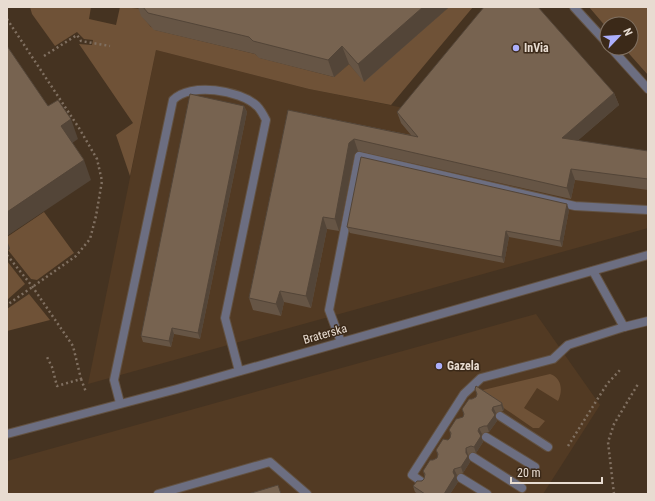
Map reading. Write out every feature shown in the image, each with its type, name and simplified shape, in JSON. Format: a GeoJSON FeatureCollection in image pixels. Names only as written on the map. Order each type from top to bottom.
{"type":"FeatureCollection","features":[{"type":"Feature","properties":{"kind":"street"},"geometry":{"type":"LineString","coordinates":[[574,7],[599,34]]}},
{"type":"Feature","properties":{"kind":"street"},"geometry":{"type":"LineString","coordinates":[[618,56],[648,89]]}},
{"type":"Feature","properties":{"kind":"street"},"geometry":{"type":"LineString","coordinates":[[120,403],[114,380],[173,100],[178,94],[190,90],[201,89],[239,96],[258,106],[266,120],[225,318],[239,371]]}},
{"type":"Feature","properties":{"kind":"street"},"geometry":{"type":"LineString","coordinates":[[341,342],[330,310],[359,156],[575,206],[648,210]]}},
{"type":"Feature","properties":{"kind":"street","name":"Braterska"},"geometry":{"type":"LineString","coordinates":[[7,434],[239,371],[648,255]]}},
{"type":"Feature","properties":{"kind":"street"},"geometry":{"type":"LineString","coordinates":[[593,271],[624,327]]}},
{"type":"Feature","properties":{"kind":"street"},"geometry":{"type":"LineString","coordinates":[[422,482],[412,475],[427,457],[438,434],[464,394],[481,378],[553,359],[568,345],[648,321]]}},
{"type":"Feature","properties":{"kind":"street"},"geometry":{"type":"LineString","coordinates":[[464,394],[474,400]]}},
{"type":"Feature","properties":{"kind":"street"},"geometry":{"type":"LineString","coordinates":[[451,414],[461,420]]}},
{"type":"Feature","properties":{"kind":"street"},"geometry":{"type":"LineString","coordinates":[[500,416],[548,447]]}},
{"type":"Feature","properties":{"kind":"street"},"geometry":{"type":"LineString","coordinates":[[438,434],[448,441]]}},
{"type":"Feature","properties":{"kind":"street"},"geometry":{"type":"LineString","coordinates":[[486,437],[535,467]]}},
{"type":"Feature","properties":{"kind":"street"},"geometry":{"type":"LineString","coordinates":[[474,457],[522,488]]}},
{"type":"Feature","properties":{"kind":"street"},"geometry":{"type":"LineString","coordinates":[[158,494],[270,462],[307,494]]}},
{"type":"Feature","properties":{"kind":"street"},"geometry":{"type":"LineString","coordinates":[[461,478],[487,494]]}},
{"type":"Feature","properties":{"kind":"path"},"geometry":{"type":"LineString","coordinates":[[7,19],[83,134],[97,159],[102,181],[96,216],[90,239],[76,256],[7,305]]}},
{"type":"Feature","properties":{"kind":"path"},"geometry":{"type":"LineString","coordinates":[[44,56],[77,35],[81,41],[110,46]]}},
{"type":"Feature","properties":{"kind":"path"},"geometry":{"type":"LineString","coordinates":[[7,255],[32,286],[73,346],[81,379],[57,386],[52,367],[47,357]]}},
{"type":"Feature","properties":{"kind":"path"},"geometry":{"type":"LineString","coordinates":[[567,449],[607,384],[620,370]]}},
{"type":"Feature","properties":{"kind":"path"},"geometry":{"type":"LineString","coordinates":[[614,494],[608,442],[614,424],[638,384]]}},
{"type":"Feature","properties":{"kind":"shaded area"},"geometry":{"type":"Polygon","coordinates":[[[30,7],[91,7],[89,19],[116,25],[120,7],[144,9],[142,16],[151,27],[156,28],[155,30],[255,54],[260,58],[334,77],[349,64],[364,81],[449,7],[473,7],[391,105],[309,89],[156,50],[130,176],[116,135],[133,123],[79,44],[92,45],[93,40],[84,39],[77,32],[55,46],[32,14],[30,7]]]}},
{"type":"Feature","properties":{"kind":"shaded area"},"geometry":{"type":"Polygon","coordinates":[[[589,7],[648,7],[648,75],[631,56],[639,56],[639,16],[599,16],[599,19],[589,7]]]}},
{"type":"Feature","properties":{"kind":"shaded area"},"geometry":{"type":"Polygon","coordinates":[[[156,50],[309,89],[553,138],[648,153],[648,228],[88,384],[156,50]]]}},
{"type":"Feature","properties":{"kind":"shaded area"},"geometry":{"type":"Polygon","coordinates":[[[44,212],[74,253],[37,280],[31,279],[8,250],[10,249],[7,245],[7,237],[44,212]]]}},
{"type":"Feature","properties":{"kind":"shaded area"},"geometry":{"type":"Polygon","coordinates":[[[7,261],[25,284],[7,300],[7,261]]]}},
{"type":"Feature","properties":{"kind":"shaded area"},"geometry":{"type":"Polygon","coordinates":[[[29,294],[50,320],[7,331],[7,309],[29,294]]]}},
{"type":"Feature","properties":{"kind":"shaded area"},"geometry":{"type":"Polygon","coordinates":[[[536,314],[600,405],[543,494],[7,494],[7,461],[536,314]]]}},
{"type":"Feature","properties":{"kind":"shaded area"},"geometry":{"type":"Polygon","coordinates":[[[550,374],[557,378],[560,385],[561,393],[558,401],[537,388],[524,408],[545,421],[539,428],[533,428],[479,391],[550,374]]]}},
{"type":"Feature","properties":{"kind":"building"},"geometry":{"type":"Polygon","coordinates":[[[143,7],[423,7],[358,64],[342,46],[328,60],[253,41],[249,37],[148,13],[143,7]]]}},
{"type":"Feature","properties":{"kind":"building"},"geometry":{"type":"Polygon","coordinates":[[[484,7],[538,7],[614,93],[562,138],[648,151],[648,179],[571,169],[567,188],[354,139],[349,143],[335,219],[323,217],[306,296],[280,291],[276,304],[249,298],[288,110],[418,137],[397,112],[484,7]]]}},
{"type":"Feature","properties":{"kind":"building"},"geometry":{"type":"Polygon","coordinates":[[[7,46],[48,106],[58,100],[71,119],[61,126],[84,160],[7,212],[7,46]]]}},
{"type":"Feature","properties":{"kind":"building"},"geometry":{"type":"Polygon","coordinates":[[[190,94],[244,106],[198,333],[172,328],[169,341],[141,336],[190,94]]]}},
{"type":"Feature","properties":{"kind":"building"},"geometry":{"type":"Polygon","coordinates":[[[361,157],[567,204],[560,241],[506,231],[502,257],[347,227],[361,157]]]}},
{"type":"Feature","properties":{"kind":"building"},"geometry":{"type":"Polygon","coordinates":[[[476,386],[502,403],[501,405],[493,407],[492,410],[495,415],[487,426],[479,428],[478,431],[481,436],[474,447],[471,446],[466,448],[466,453],[468,456],[461,467],[454,469],[453,472],[455,476],[444,494],[425,494],[413,486],[417,481],[422,481],[424,479],[425,474],[423,471],[430,460],[437,458],[438,454],[436,450],[443,439],[448,440],[450,438],[451,433],[449,430],[456,419],[463,417],[464,414],[462,409],[469,399],[476,397],[476,386]]]}},
{"type":"Feature","properties":{"kind":"building"},"geometry":{"type":"Polygon","coordinates":[[[278,485],[281,494],[248,494],[278,485]]]}},
{"type":"Feature","properties":{"kind":"place","name":"InVia"},"geometry":{"type":"Point","coordinates":[516,48]}},
{"type":"Feature","properties":{"kind":"place","name":"Gazela"},"geometry":{"type":"Point","coordinates":[439,366]}}]}
